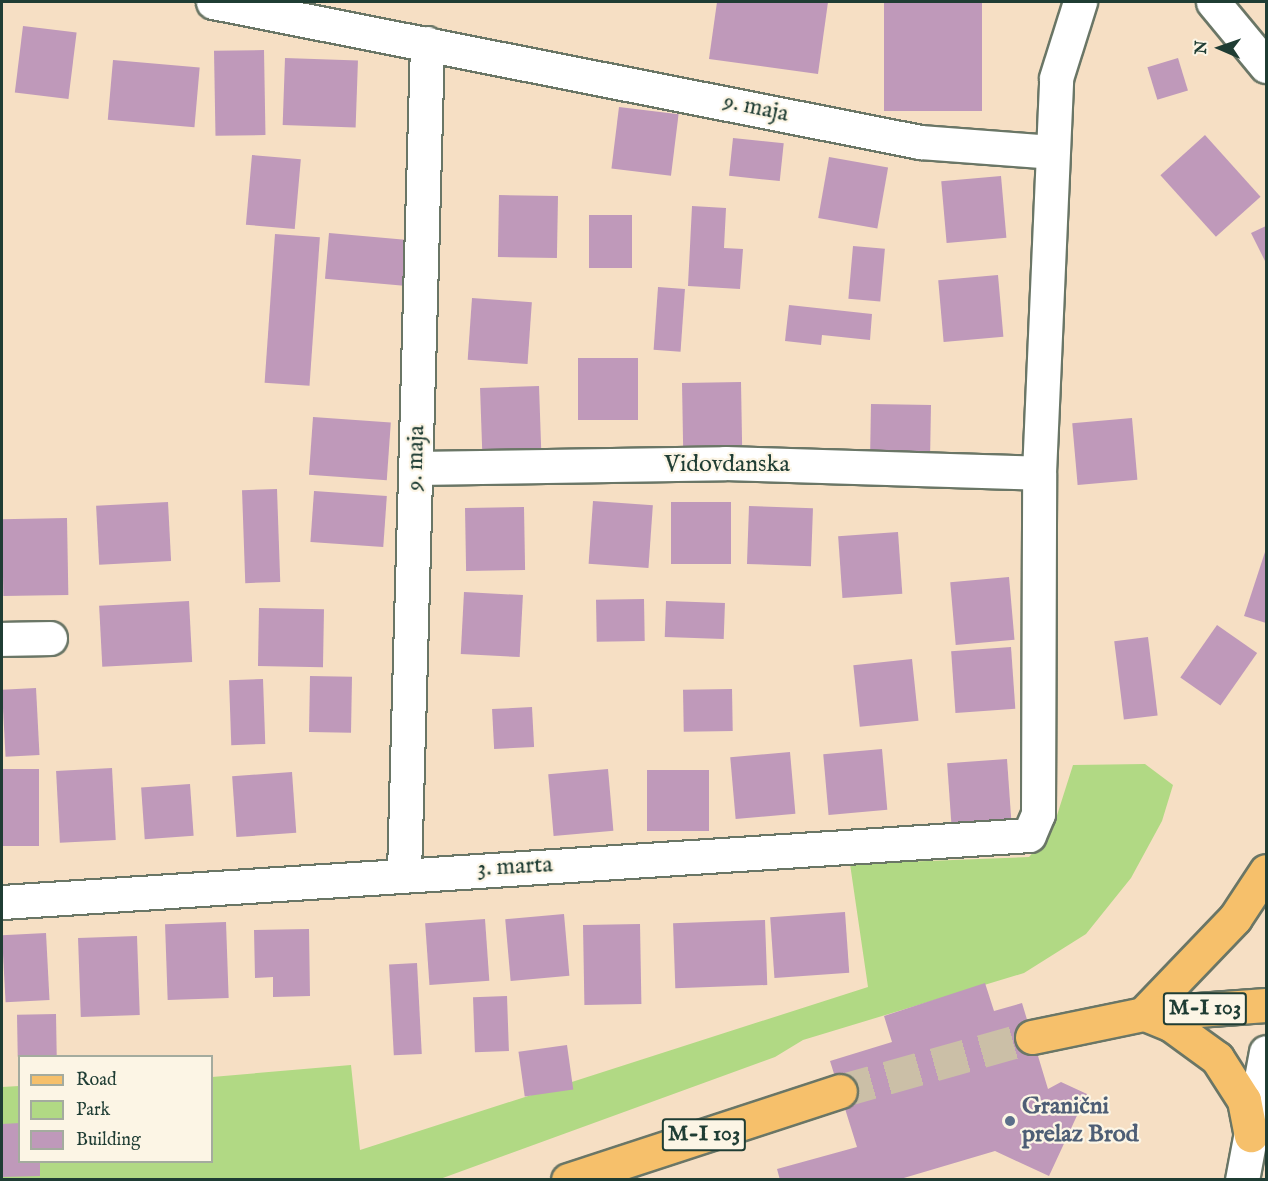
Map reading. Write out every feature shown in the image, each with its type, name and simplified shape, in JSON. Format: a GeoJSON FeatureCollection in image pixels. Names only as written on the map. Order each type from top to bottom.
{"type":"FeatureCollection","features":[{"type":"Feature","properties":{"kind":"main road"},"geometry":{"type":"LineString","coordinates":[[1251,1135],[1244,1100],[1217,1058],[1170,1024],[1143,1014],[1235,918],[1266,871]]}},
{"type":"Feature","properties":{"kind":"main road","name":"M-I 103"},"geometry":{"type":"LineString","coordinates":[[1032,1037],[1143,1014],[1266,1005]]}},
{"type":"Feature","properties":{"kind":"main road","name":"M-I 103"},"geometry":{"type":"LineString","coordinates":[[568,1179],[840,1091]]}},
{"type":"Feature","properties":{"kind":"street","name":"9. maja"},"geometry":{"type":"LineString","coordinates":[[213,2],[920,142],[1052,152]]}},
{"type":"Feature","properties":{"kind":"street"},"geometry":{"type":"LineString","coordinates":[[1039,473],[1056,78],[1080,2]]}},
{"type":"Feature","properties":{"kind":"street"},"geometry":{"type":"LineString","coordinates":[[1213,2],[1266,66]]}},
{"type":"Feature","properties":{"kind":"street","name":"9. maja"},"geometry":{"type":"LineString","coordinates":[[404,873],[427,43]]}},
{"type":"Feature","properties":{"kind":"street","name":"Vidovdanska"},"geometry":{"type":"LineString","coordinates":[[416,468],[725,463],[1039,473]]}},
{"type":"Feature","properties":{"kind":"street","name":"3. marta"},"geometry":{"type":"LineString","coordinates":[[2,902],[404,873],[1029,835],[1038,814],[1039,473]]}},
{"type":"Feature","properties":{"kind":"street"},"geometry":{"type":"LineString","coordinates":[[2,639],[50,638]]}},
{"type":"Feature","properties":{"kind":"street"},"geometry":{"type":"LineString","coordinates":[[1242,1179],[1266,1052]]}},
{"type":"Feature","properties":{"kind":"green space"},"geometry":{"type":"Polygon","coordinates":[[[1145,764],[1173,785],[1162,821],[1131,878],[1086,934],[1024,973],[803,1040],[775,1057],[440,1179],[2,1179],[2,1087],[18,1086],[18,1163],[213,1163],[213,1077],[351,1065],[360,1150],[868,987],[850,864],[1029,857],[1052,831],[1073,765],[1145,764]]]}},
{"type":"Feature","properties":{"kind":"building"},"geometry":{"type":"Polygon","coordinates":[[[717,2],[828,2],[818,74],[709,59],[717,2]]]}},
{"type":"Feature","properties":{"kind":"building"},"geometry":{"type":"Polygon","coordinates":[[[884,2],[982,2],[982,111],[884,111],[884,2]]]}},
{"type":"Feature","properties":{"kind":"building"},"geometry":{"type":"Polygon","coordinates":[[[23,26],[77,33],[68,99],[15,93],[23,26]]]}},
{"type":"Feature","properties":{"kind":"building"},"geometry":{"type":"Polygon","coordinates":[[[264,50],[265,135],[215,136],[214,51],[264,50]]]}},
{"type":"Feature","properties":{"kind":"building"},"geometry":{"type":"Polygon","coordinates":[[[285,58],[358,61],[356,128],[283,125],[285,58]]]}},
{"type":"Feature","properties":{"kind":"building"},"geometry":{"type":"Polygon","coordinates":[[[1178,58],[1188,91],[1157,100],[1147,67],[1178,58]]]}},
{"type":"Feature","properties":{"kind":"building"},"geometry":{"type":"Polygon","coordinates":[[[113,60],[200,68],[194,127],[108,120],[113,60]]]}},
{"type":"Feature","properties":{"kind":"building"},"geometry":{"type":"Polygon","coordinates":[[[619,107],[679,114],[671,176],[611,169],[619,107]]]}},
{"type":"Feature","properties":{"kind":"building"},"geometry":{"type":"Polygon","coordinates":[[[1205,135],[1261,197],[1216,237],[1160,175],[1205,135]]]}},
{"type":"Feature","properties":{"kind":"building"},"geometry":{"type":"Polygon","coordinates":[[[733,138],[784,143],[780,181],[729,176],[733,138]]]}},
{"type":"Feature","properties":{"kind":"building"},"geometry":{"type":"Polygon","coordinates":[[[252,155],[301,159],[295,229],[246,225],[252,155]]]}},
{"type":"Feature","properties":{"kind":"building"},"geometry":{"type":"Polygon","coordinates":[[[829,157],[888,167],[877,228],[818,218],[829,157]]]}},
{"type":"Feature","properties":{"kind":"building"},"geometry":{"type":"Polygon","coordinates":[[[1001,176],[1006,238],[947,243],[941,181],[1001,176]]]}},
{"type":"Feature","properties":{"kind":"building"},"geometry":{"type":"Polygon","coordinates":[[[499,195],[558,196],[557,258],[498,257],[499,195]]]}},
{"type":"Feature","properties":{"kind":"building"},"geometry":{"type":"Polygon","coordinates":[[[692,206],[726,208],[724,248],[743,249],[740,289],[688,286],[692,206]]]}},
{"type":"Feature","properties":{"kind":"building"},"geometry":{"type":"Polygon","coordinates":[[[589,215],[632,215],[632,268],[589,268],[589,215]]]}},
{"type":"Feature","properties":{"kind":"building"},"geometry":{"type":"Polygon","coordinates":[[[1266,226],[1266,263],[1251,233],[1266,226]]]}},
{"type":"Feature","properties":{"kind":"building"},"geometry":{"type":"Polygon","coordinates":[[[329,233],[411,240],[407,286],[325,279],[329,233]]]}},
{"type":"Feature","properties":{"kind":"building"},"geometry":{"type":"Polygon","coordinates":[[[275,234],[320,237],[309,386],[265,383],[275,234]]]}},
{"type":"Feature","properties":{"kind":"building"},"geometry":{"type":"Polygon","coordinates":[[[853,246],[885,249],[880,302],[848,299],[853,246]]]}},
{"type":"Feature","properties":{"kind":"building"},"geometry":{"type":"Polygon","coordinates":[[[998,275],[1003,337],[944,342],[938,280],[998,275]]]}},
{"type":"Feature","properties":{"kind":"building"},"geometry":{"type":"Polygon","coordinates":[[[658,287],[685,289],[681,352],[654,350],[658,287]]]}},
{"type":"Feature","properties":{"kind":"building"},"geometry":{"type":"Polygon","coordinates":[[[472,298],[532,302],[528,364],[468,360],[472,298]]]}},
{"type":"Feature","properties":{"kind":"building"},"geometry":{"type":"Polygon","coordinates":[[[789,305],[872,314],[870,340],[822,335],[821,345],[785,341],[789,305]]]}},
{"type":"Feature","properties":{"kind":"building"},"geometry":{"type":"Polygon","coordinates":[[[578,358],[638,358],[638,420],[578,420],[578,358]]]}},
{"type":"Feature","properties":{"kind":"building"},"geometry":{"type":"Polygon","coordinates":[[[741,382],[742,445],[683,446],[682,383],[741,382]]]}},
{"type":"Feature","properties":{"kind":"building"},"geometry":{"type":"Polygon","coordinates":[[[539,386],[541,448],[482,450],[480,388],[539,386]]]}},
{"type":"Feature","properties":{"kind":"building"},"geometry":{"type":"Polygon","coordinates":[[[871,404],[931,405],[930,467],[870,466],[871,404]]]}},
{"type":"Feature","properties":{"kind":"building"},"geometry":{"type":"Polygon","coordinates":[[[313,417],[391,422],[387,480],[309,475],[313,417]]]}},
{"type":"Feature","properties":{"kind":"building"},"geometry":{"type":"Polygon","coordinates":[[[1132,418],[1137,480],[1078,485],[1072,423],[1132,418]]]}},
{"type":"Feature","properties":{"kind":"building"},"geometry":{"type":"Polygon","coordinates":[[[277,489],[280,582],[245,583],[242,490],[277,489]]]}},
{"type":"Feature","properties":{"kind":"building"},"geometry":{"type":"Polygon","coordinates":[[[314,491],[387,496],[383,547],[310,542],[314,491]]]}},
{"type":"Feature","properties":{"kind":"building"},"geometry":{"type":"Polygon","coordinates":[[[593,501],[653,505],[648,568],[589,564],[593,501]]]}},
{"type":"Feature","properties":{"kind":"building"},"geometry":{"type":"Polygon","coordinates":[[[168,502],[171,561],[99,565],[96,506],[168,502]]]}},
{"type":"Feature","properties":{"kind":"building"},"geometry":{"type":"Polygon","coordinates":[[[671,502],[731,502],[731,564],[671,564],[671,502]]]}},
{"type":"Feature","properties":{"kind":"building"},"geometry":{"type":"Polygon","coordinates":[[[749,506],[813,508],[811,566],[747,564],[749,506]]]}},
{"type":"Feature","properties":{"kind":"building"},"geometry":{"type":"Polygon","coordinates":[[[524,507],[525,570],[466,571],[465,508],[524,507]]]}},
{"type":"Feature","properties":{"kind":"building"},"geometry":{"type":"Polygon","coordinates":[[[67,518],[68,595],[3,596],[2,519],[67,518]]]}},
{"type":"Feature","properties":{"kind":"building"},"geometry":{"type":"Polygon","coordinates":[[[898,532],[902,594],[842,598],[838,536],[898,532]]]}},
{"type":"Feature","properties":{"kind":"building"},"geometry":{"type":"Polygon","coordinates":[[[1266,549],[1266,623],[1244,616],[1266,549]]]}},
{"type":"Feature","properties":{"kind":"building"},"geometry":{"type":"Polygon","coordinates":[[[1009,577],[1014,640],[956,645],[950,582],[1009,577]]]}},
{"type":"Feature","properties":{"kind":"building"},"geometry":{"type":"Polygon","coordinates":[[[464,592],[523,595],[520,657],[461,654],[464,592]]]}},
{"type":"Feature","properties":{"kind":"building"},"geometry":{"type":"Polygon","coordinates":[[[644,599],[645,641],[597,642],[596,600],[644,599]]]}},
{"type":"Feature","properties":{"kind":"building"},"geometry":{"type":"Polygon","coordinates":[[[189,601],[192,662],[102,667],[99,606],[189,601]]]}},
{"type":"Feature","properties":{"kind":"building"},"geometry":{"type":"Polygon","coordinates":[[[666,601],[725,603],[724,639],[665,637],[666,601]]]}},
{"type":"Feature","properties":{"kind":"building"},"geometry":{"type":"Polygon","coordinates":[[[259,608],[324,609],[323,667],[258,666],[259,608]]]}},
{"type":"Feature","properties":{"kind":"building"},"geometry":{"type":"Polygon","coordinates":[[[1217,625],[1257,653],[1220,706],[1180,677],[1217,625]]]}},
{"type":"Feature","properties":{"kind":"building"},"geometry":{"type":"Polygon","coordinates":[[[1148,637],[1158,715],[1124,720],[1114,641],[1148,637]]]}},
{"type":"Feature","properties":{"kind":"building"},"geometry":{"type":"Polygon","coordinates":[[[1011,647],[1015,709],[955,713],[951,651],[1011,647]]]}},
{"type":"Feature","properties":{"kind":"building"},"geometry":{"type":"Polygon","coordinates":[[[912,659],[918,721],[860,727],[853,665],[912,659]]]}},
{"type":"Feature","properties":{"kind":"building"},"geometry":{"type":"Polygon","coordinates":[[[310,676],[352,677],[351,733],[309,732],[310,676]]]}},
{"type":"Feature","properties":{"kind":"building"},"geometry":{"type":"Polygon","coordinates":[[[263,679],[265,744],[231,745],[229,680],[263,679]]]}},
{"type":"Feature","properties":{"kind":"building"},"geometry":{"type":"Polygon","coordinates":[[[36,688],[40,755],[6,757],[2,690],[36,688]]]}},
{"type":"Feature","properties":{"kind":"building"},"geometry":{"type":"Polygon","coordinates":[[[732,689],[733,731],[684,732],[683,690],[732,689]]]}},
{"type":"Feature","properties":{"kind":"building"},"geometry":{"type":"Polygon","coordinates":[[[532,707],[534,747],[494,749],[492,709],[532,707]]]}},
{"type":"Feature","properties":{"kind":"building"},"geometry":{"type":"Polygon","coordinates":[[[882,749],[887,810],[829,815],[823,754],[882,749]]]}},
{"type":"Feature","properties":{"kind":"building"},"geometry":{"type":"Polygon","coordinates":[[[790,752],[795,814],[736,819],[730,757],[790,752]]]}},
{"type":"Feature","properties":{"kind":"building"},"geometry":{"type":"Polygon","coordinates":[[[1007,759],[1011,821],[951,825],[947,763],[1007,759]]]}},
{"type":"Feature","properties":{"kind":"building"},"geometry":{"type":"Polygon","coordinates":[[[112,768],[116,840],[60,843],[56,771],[112,768]]]}},
{"type":"Feature","properties":{"kind":"building"},"geometry":{"type":"Polygon","coordinates":[[[2,769],[39,769],[39,846],[2,846],[2,769]]]}},
{"type":"Feature","properties":{"kind":"building"},"geometry":{"type":"Polygon","coordinates":[[[608,769],[613,831],[554,836],[548,774],[608,769]]]}},
{"type":"Feature","properties":{"kind":"building"},"geometry":{"type":"Polygon","coordinates":[[[647,770],[709,770],[709,831],[647,831],[647,770]]]}},
{"type":"Feature","properties":{"kind":"building"},"geometry":{"type":"Polygon","coordinates":[[[292,772],[296,833],[236,837],[232,776],[292,772]]]}},
{"type":"Feature","properties":{"kind":"building"},"geometry":{"type":"Polygon","coordinates":[[[190,784],[194,836],[145,839],[141,787],[190,784]]]}},
{"type":"Feature","properties":{"kind":"building"},"geometry":{"type":"Polygon","coordinates":[[[845,912],[849,973],[774,978],[770,917],[845,912]]]}},
{"type":"Feature","properties":{"kind":"building"},"geometry":{"type":"Polygon","coordinates":[[[564,914],[569,976],[511,981],[505,919],[564,914]]]}},
{"type":"Feature","properties":{"kind":"building"},"geometry":{"type":"Polygon","coordinates":[[[485,919],[489,981],[429,985],[425,923],[485,919]]]}},
{"type":"Feature","properties":{"kind":"building"},"geometry":{"type":"Polygon","coordinates":[[[765,920],[767,985],[675,988],[673,923],[765,920]]]}},
{"type":"Feature","properties":{"kind":"building"},"geometry":{"type":"Polygon","coordinates":[[[226,922],[229,998],[168,1000],[165,924],[226,922]]]}},
{"type":"Feature","properties":{"kind":"building"},"geometry":{"type":"Polygon","coordinates":[[[640,924],[641,1004],[584,1005],[583,925],[640,924]]]}},
{"type":"Feature","properties":{"kind":"building"},"geometry":{"type":"Polygon","coordinates":[[[309,929],[310,996],[273,997],[273,977],[255,978],[254,930],[309,929]]]}},
{"type":"Feature","properties":{"kind":"building"},"geometry":{"type":"Polygon","coordinates":[[[46,933],[50,1000],[6,1002],[2,935],[46,933]]]}},
{"type":"Feature","properties":{"kind":"building"},"geometry":{"type":"Polygon","coordinates":[[[137,936],[140,1015],[81,1017],[78,938],[137,936]]]}},
{"type":"Feature","properties":{"kind":"building"},"geometry":{"type":"Polygon","coordinates":[[[417,963],[422,1054],[394,1055],[389,964],[417,963]]]}},
{"type":"Feature","properties":{"kind":"building"},"geometry":{"type":"Polygon","coordinates":[[[985,983],[994,1011],[1022,1003],[1048,1089],[1061,1082],[1087,1094],[1049,1176],[995,1151],[897,1180],[780,1180],[777,1169],[857,1147],[830,1061],[892,1042],[884,1016],[985,983]]]}},
{"type":"Feature","properties":{"kind":"building"},"geometry":{"type":"Polygon","coordinates":[[[507,996],[509,1051],[475,1052],[473,997],[507,996]]]}},
{"type":"Feature","properties":{"kind":"building"},"geometry":{"type":"Polygon","coordinates":[[[56,1014],[57,1055],[18,1057],[17,1015],[56,1014]]]}},
{"type":"Feature","properties":{"kind":"building"},"geometry":{"type":"Polygon","coordinates":[[[567,1045],[573,1090],[525,1096],[518,1052],[567,1045]]]}},
{"type":"Feature","properties":{"kind":"building"},"geometry":{"type":"Polygon","coordinates":[[[18,1123],[18,1163],[40,1163],[40,1176],[2,1177],[2,1124],[18,1123]]]}},
{"type":"Feature","properties":{"kind":"tunnel"},"geometry":{"type":"LineString","coordinates":[[840,1091],[1032,1037]]}},
{"type":"Feature","properties":{"kind":"place","name":"Granični prelaz Brod"},"geometry":{"type":"Point","coordinates":[1010,1121]}}]}
